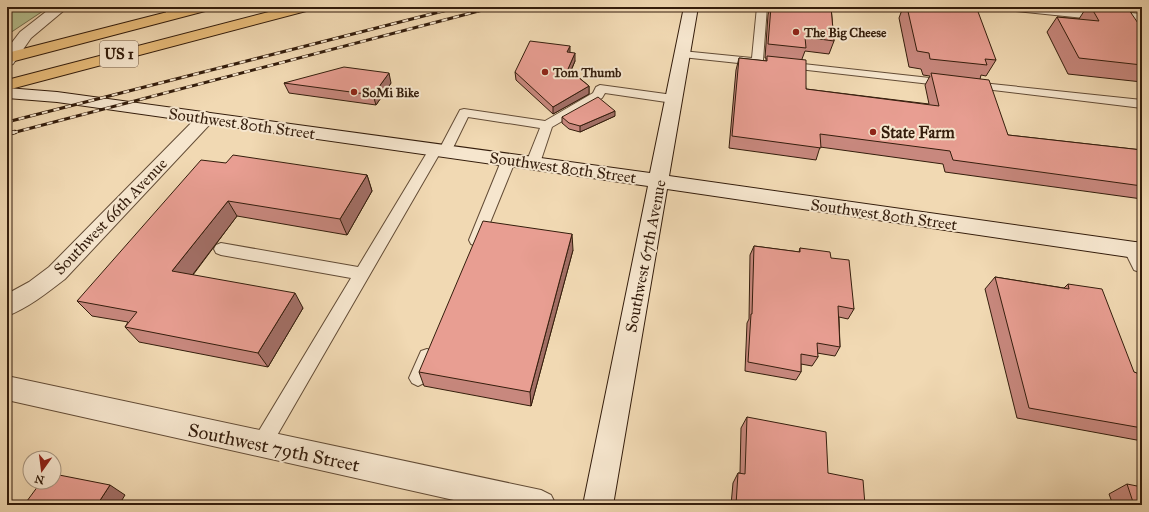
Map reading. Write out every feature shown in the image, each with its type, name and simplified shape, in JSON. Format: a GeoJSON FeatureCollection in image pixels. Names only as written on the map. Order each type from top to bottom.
{"type":"FeatureCollection","features":[{"type":"Feature","properties":{"kind":"highway","name":"US 1"},"geometry":{"type":"LineString","coordinates":[[8,59],[170,11],[204,7]]}},
{"type":"Feature","properties":{"kind":"highway","name":"US 1"},"geometry":{"type":"LineString","coordinates":[[7,85],[305,7]]}},
{"type":"Feature","properties":{"kind":"street"},"geometry":{"type":"LineString","coordinates":[[8,59],[25,35],[61,7]]}},
{"type":"Feature","properties":{"kind":"street","name":"Southwest 67th Avenue"},"geometry":{"type":"LineString","coordinates":[[598,505],[691,7]]}},
{"type":"Feature","properties":{"kind":"street"},"geometry":{"type":"LineString","coordinates":[[1016,7],[1058,9],[1142,19]]}},
{"type":"Feature","properties":{"kind":"street","name":"Southwest 80th Street"},"geometry":{"type":"LineString","coordinates":[[7,92],[57,97],[659,181],[1140,255]]}},
{"type":"Feature","properties":{"kind":"street","name":"Southwest 66th Avenue"},"geometry":{"type":"LineString","coordinates":[[7,306],[37,288],[62,268],[206,118]]}},
{"type":"Feature","properties":{"kind":"street","name":"Southwest 79th Street"},"geometry":{"type":"LineString","coordinates":[[7,388],[261,445],[541,505]]}},
{"type":"Feature","properties":{"kind":"lane"},"geometry":{"type":"LineString","coordinates":[[757,62],[762,7]]}},
{"type":"Feature","properties":{"kind":"lane"},"geometry":{"type":"LineString","coordinates":[[682,54],[1142,104]]}},
{"type":"Feature","properties":{"kind":"lane"},"geometry":{"type":"LineString","coordinates":[[261,445],[362,274],[464,113],[547,125],[598,95],[600,89],[673,99]]}},
{"type":"Feature","properties":{"kind":"lane"},"geometry":{"type":"LineString","coordinates":[[533,163],[547,125]]}},
{"type":"Feature","properties":{"kind":"lane"},"geometry":{"type":"LineString","coordinates":[[469,256],[509,160]]}},
{"type":"Feature","properties":{"kind":"lane"},"geometry":{"type":"LineString","coordinates":[[221,249],[362,274]]}},
{"type":"Feature","properties":{"kind":"lane"},"geometry":{"type":"LineString","coordinates":[[418,378],[433,342]]}},
{"type":"Feature","properties":{"kind":"green space"},"geometry":{"type":"Polygon","coordinates":[[[7,7],[49,7],[7,35],[7,7]]]}},
{"type":"Feature","properties":{"kind":"building","name":"The Big Cheese"},"geometry":{"type":"Polygon","coordinates":[[[771,7],[831,7],[834,41],[805,37],[806,48],[768,44],[771,7]]]}},
{"type":"Feature","properties":{"kind":"building"},"geometry":{"type":"Polygon","coordinates":[[[907,7],[953,7],[977,9],[996,60],[985,59],[987,65],[930,59],[929,53],[917,51],[907,7]]]}},
{"type":"Feature","properties":{"kind":"building"},"geometry":{"type":"Polygon","coordinates":[[[1091,7],[1127,7],[1142,29],[1142,65],[1079,58],[1057,17],[1099,21],[1091,7]]]}},
{"type":"Feature","properties":{"kind":"building"},"geometry":{"type":"Polygon","coordinates":[[[530,41],[570,46],[567,52],[575,53],[568,69],[589,86],[553,107],[515,72],[530,41]]]}},
{"type":"Feature","properties":{"kind":"building"},"geometry":{"type":"Polygon","coordinates":[[[767,56],[806,60],[806,89],[939,106],[931,73],[989,80],[1008,135],[1142,150],[1142,186],[953,160],[950,151],[820,134],[821,148],[732,136],[739,58],[767,61],[767,56]]]}},
{"type":"Feature","properties":{"kind":"building"},"geometry":{"type":"Polygon","coordinates":[[[344,67],[389,73],[373,95],[284,83],[344,67]]]}},
{"type":"Feature","properties":{"kind":"building"},"geometry":{"type":"Polygon","coordinates":[[[598,97],[615,111],[580,126],[569,123],[562,117],[598,97]]]}},
{"type":"Feature","properties":{"kind":"building"},"geometry":{"type":"Polygon","coordinates":[[[233,155],[367,175],[340,219],[228,201],[172,271],[295,293],[258,353],[125,327],[137,312],[77,301],[201,160],[226,163],[233,155]]]}},
{"type":"Feature","properties":{"kind":"building"},"geometry":{"type":"Polygon","coordinates":[[[483,221],[572,234],[530,392],[419,372],[483,221]]]}},
{"type":"Feature","properties":{"kind":"building"},"geometry":{"type":"Polygon","coordinates":[[[754,246],[800,252],[800,248],[830,252],[831,258],[849,260],[854,309],[838,306],[840,347],[817,343],[818,357],[801,354],[801,372],[748,362],[752,314],[754,246]]]}},
{"type":"Feature","properties":{"kind":"building"},"geometry":{"type":"Polygon","coordinates":[[[995,277],[1069,289],[1068,284],[1102,289],[1134,372],[1137,373],[1142,385],[1142,428],[1029,408],[995,277]]]}},
{"type":"Feature","properties":{"kind":"building"},"geometry":{"type":"Polygon","coordinates":[[[747,417],[826,432],[828,473],[863,480],[865,505],[736,505],[738,473],[745,474],[747,417]]]}},
{"type":"Feature","properties":{"kind":"building"},"geometry":{"type":"Polygon","coordinates":[[[62,476],[110,485],[97,505],[24,505],[35,490],[62,490],[62,476]]]}},
{"type":"Feature","properties":{"kind":"building"},"geometry":{"type":"Polygon","coordinates":[[[1127,484],[1142,487],[1142,505],[1134,505],[1127,484]]]}},
{"type":"Feature","properties":{"kind":"building"},"geometry":{"type":"Polygon","coordinates":[[[1051,502],[1066,505],[1052,505],[1051,502]]]}},
{"type":"Feature","properties":{"kind":"railway"},"geometry":{"type":"LineString","coordinates":[[7,122],[459,7]]}},
{"type":"Feature","properties":{"kind":"railway"},"geometry":{"type":"LineString","coordinates":[[12,133],[494,7]]}},
{"type":"Feature","properties":{"kind":"railway"},"geometry":{"type":"LineString","coordinates":[[7,134],[15,132]]}},
{"type":"Feature","properties":{"kind":"place","name":"The Big Cheese"},"geometry":{"type":"Point","coordinates":[796,32]}},
{"type":"Feature","properties":{"kind":"place","name":"Tom Thumb"},"geometry":{"type":"Point","coordinates":[545,72]}},
{"type":"Feature","properties":{"kind":"place","name":"SoMi Bike"},"geometry":{"type":"Point","coordinates":[354,92]}},
{"type":"Feature","properties":{"kind":"place","name":"State Farm"},"geometry":{"type":"Point","coordinates":[873,132]}}]}
